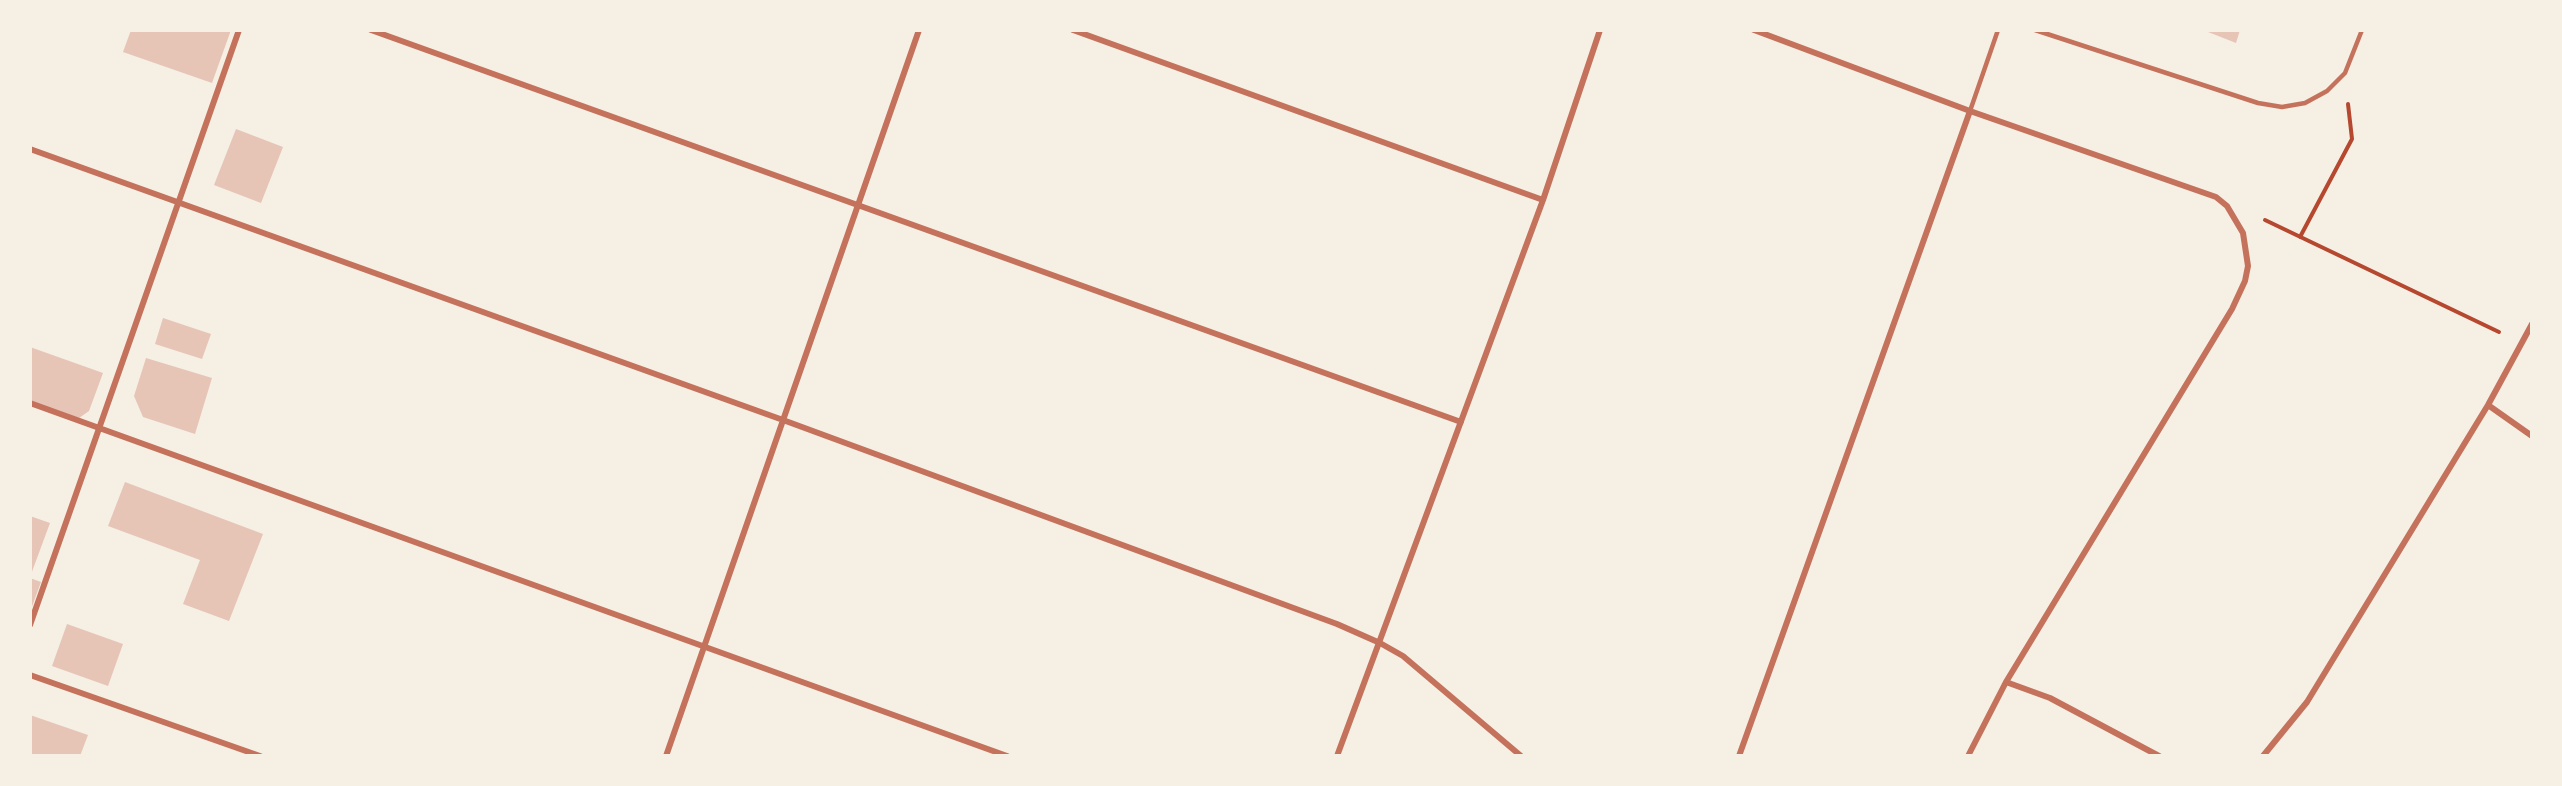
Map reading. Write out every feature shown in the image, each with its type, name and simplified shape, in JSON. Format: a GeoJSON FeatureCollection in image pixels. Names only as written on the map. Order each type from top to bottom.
{"type":"FeatureCollection","features":[{"type":"Feature","properties":{"kind":"street"},"geometry":{"type":"LineString","coordinates":[[30,625],[239,30]]}},
{"type":"Feature","properties":{"kind":"street"},"geometry":{"type":"LineString","coordinates":[[371,30],[1461,422]]}},
{"type":"Feature","properties":{"kind":"street"},"geometry":{"type":"LineString","coordinates":[[666,756],[919,30]]}},
{"type":"Feature","properties":{"kind":"street"},"geometry":{"type":"LineString","coordinates":[[1073,30],[1543,200]]}},
{"type":"Feature","properties":{"kind":"street"},"geometry":{"type":"LineString","coordinates":[[1337,756],[1543,200],[1600,30]]}},
{"type":"Feature","properties":{"kind":"street"},"geometry":{"type":"LineString","coordinates":[[1754,30],[1970,111],[2216,197],[2226,206],[2243,233],[2248,266],[2239,294],[2006,682],[1968,756]]}},
{"type":"Feature","properties":{"kind":"street"},"geometry":{"type":"LineString","coordinates":[[1739,756],[1970,111]]}},
{"type":"Feature","properties":{"kind":"street"},"geometry":{"type":"LineString","coordinates":[[30,149],[783,420],[1337,624],[1380,643],[1425,672],[1521,756]]}},
{"type":"Feature","properties":{"kind":"street"},"geometry":{"type":"LineString","coordinates":[[2263,756],[2307,702],[2488,405],[2532,324]]}},
{"type":"Feature","properties":{"kind":"street"},"geometry":{"type":"LineString","coordinates":[[30,403],[1007,756]]}},
{"type":"Feature","properties":{"kind":"street"},"geometry":{"type":"LineString","coordinates":[[2488,405],[2532,436]]}},
{"type":"Feature","properties":{"kind":"street"},"geometry":{"type":"LineString","coordinates":[[30,675],[260,756]]}},
{"type":"Feature","properties":{"kind":"street"},"geometry":{"type":"LineString","coordinates":[[2006,682],[2050,698],[2158,756]]}},
{"type":"Feature","properties":{"kind":"lane"},"geometry":{"type":"LineString","coordinates":[[1970,111],[1998,30]]}},
{"type":"Feature","properties":{"kind":"lane"},"geometry":{"type":"LineString","coordinates":[[2035,30],[2258,103],[2282,107],[2305,103],[2327,92],[2344,73],[2362,30]]}},
{"type":"Feature","properties":{"kind":"path"},"geometry":{"type":"LineString","coordinates":[[2300,237],[2352,140],[2344,73]]}},
{"type":"Feature","properties":{"kind":"path"},"geometry":{"type":"LineString","coordinates":[[2258,217],[2523,343]]}},
{"type":"Feature","properties":{"kind":"building"},"geometry":{"type":"Polygon","coordinates":[[[131,30],[231,30],[212,83],[123,52],[131,30]]]}},
{"type":"Feature","properties":{"kind":"building"},"geometry":{"type":"Polygon","coordinates":[[[2203,30],[2240,30],[2236,43],[2203,30]]]}},
{"type":"Feature","properties":{"kind":"building"},"geometry":{"type":"Polygon","coordinates":[[[236,129],[283,147],[261,203],[214,185],[236,129]]]}},
{"type":"Feature","properties":{"kind":"building"},"geometry":{"type":"Polygon","coordinates":[[[163,318],[211,334],[202,359],[155,344],[163,318]]]}},
{"type":"Feature","properties":{"kind":"building"},"geometry":{"type":"Polygon","coordinates":[[[30,347],[103,373],[89,411],[79,418],[30,401],[30,347]]]}},
{"type":"Feature","properties":{"kind":"building"},"geometry":{"type":"Polygon","coordinates":[[[146,358],[212,378],[195,434],[143,417],[134,396],[146,358]]]}},
{"type":"Feature","properties":{"kind":"building"},"geometry":{"type":"Polygon","coordinates":[[[125,482],[263,534],[229,621],[183,604],[200,560],[108,526],[125,482]]]}},
{"type":"Feature","properties":{"kind":"building"},"geometry":{"type":"Polygon","coordinates":[[[30,516],[50,523],[30,577],[30,516]]]}},
{"type":"Feature","properties":{"kind":"building"},"geometry":{"type":"Polygon","coordinates":[[[30,578],[41,582],[30,612],[30,578]]]}},
{"type":"Feature","properties":{"kind":"building"},"geometry":{"type":"Polygon","coordinates":[[[67,624],[123,644],[108,686],[52,666],[67,624]]]}},
{"type":"Feature","properties":{"kind":"building"},"geometry":{"type":"Polygon","coordinates":[[[30,715],[88,735],[80,756],[30,756],[30,715]]]}}]}
